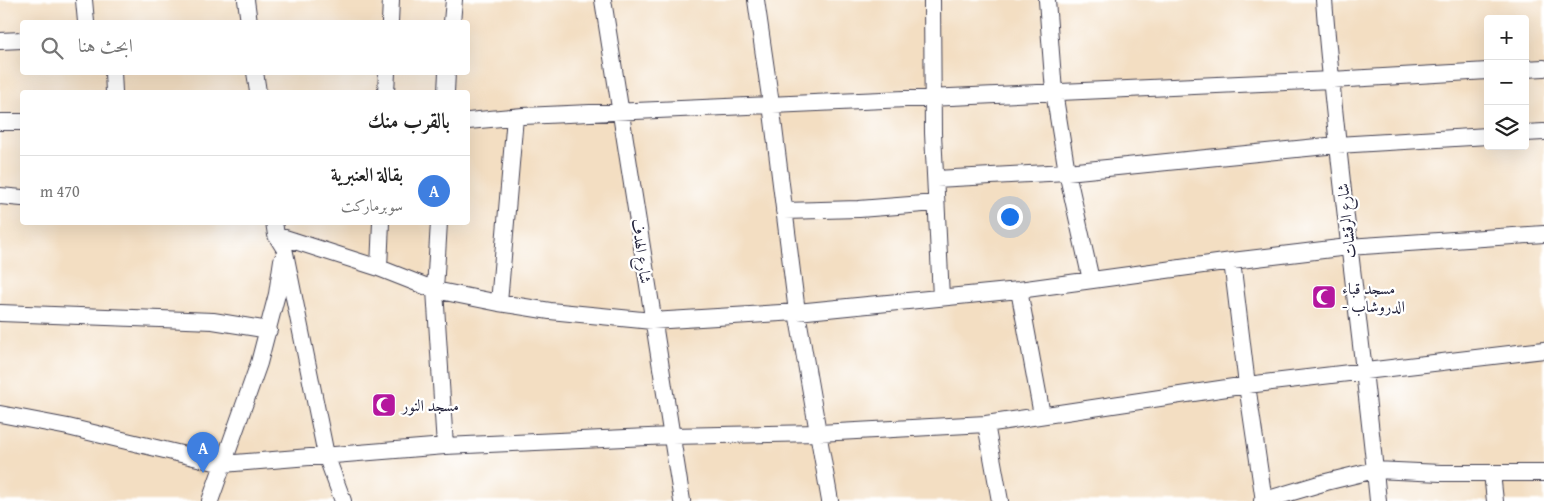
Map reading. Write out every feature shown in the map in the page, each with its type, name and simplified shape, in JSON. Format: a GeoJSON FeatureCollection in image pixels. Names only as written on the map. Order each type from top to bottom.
{"type":"FeatureCollection","features":[{"type":"Feature","properties":{"kind":"street"},"geometry":{"type":"LineString","coordinates":[[84,0],[86,20]]}},
{"type":"Feature","properties":{"kind":"street"},"geometry":{"type":"LineString","coordinates":[[246,0],[249,20]]}},
{"type":"Feature","properties":{"kind":"street"},"geometry":{"type":"LineString","coordinates":[[390,20],[391,0]]}},
{"type":"Feature","properties":{"kind":"street"},"geometry":{"type":"LineString","coordinates":[[452,20],[454,0]]}},
{"type":"Feature","properties":{"kind":"street","name":"شارع الهدف"},"geometry":{"type":"LineString","coordinates":[[603,0],[622,112],[652,321],[682,501]]}},
{"type":"Feature","properties":{"kind":"street"},"geometry":{"type":"LineString","coordinates":[[756,0],[772,104],[797,312],[830,501]]}},
{"type":"Feature","properties":{"kind":"street"},"geometry":{"type":"LineString","coordinates":[[932,0],[932,98],[941,297]]}},
{"type":"Feature","properties":{"kind":"street"},"geometry":{"type":"LineString","coordinates":[[1047,0],[1054,92],[1067,172],[1091,280]]}},
{"type":"Feature","properties":{"kind":"street","name":"شارع الرقشات"},"geometry":{"type":"LineString","coordinates":[[1324,0],[1348,247],[1378,501]]}},
{"type":"Feature","properties":{"kind":"street"},"geometry":{"type":"LineString","coordinates":[[0,41],[20,40]]}},
{"type":"Feature","properties":{"kind":"street"},"geometry":{"type":"LineString","coordinates":[[1529,69],[1544,68]]}},
{"type":"Feature","properties":{"kind":"street"},"geometry":{"type":"LineString","coordinates":[[470,122],[516,117],[772,104],[1331,80],[1484,71]]}},
{"type":"Feature","properties":{"kind":"street"},"geometry":{"type":"LineString","coordinates":[[113,75],[114,90]]}},
{"type":"Feature","properties":{"kind":"street"},"geometry":{"type":"LineString","coordinates":[[255,75],[258,90]]}},
{"type":"Feature","properties":{"kind":"street"},"geometry":{"type":"LineString","coordinates":[[386,90],[387,75]]}},
{"type":"Feature","properties":{"kind":"street"},"geometry":{"type":"LineString","coordinates":[[446,90],[447,75]]}},
{"type":"Feature","properties":{"kind":"street"},"geometry":{"type":"LineString","coordinates":[[498,303],[516,117]]}},
{"type":"Feature","properties":{"kind":"street"},"geometry":{"type":"LineString","coordinates":[[0,122],[20,122]]}},
{"type":"Feature","properties":{"kind":"street"},"geometry":{"type":"LineString","coordinates":[[1529,133],[1544,132]]}},
{"type":"Feature","properties":{"kind":"street"},"geometry":{"type":"LineString","coordinates":[[936,179],[1067,172],[1338,145],[1484,136]]}},
{"type":"Feature","properties":{"kind":"street"},"geometry":{"type":"LineString","coordinates":[[0,196],[20,198]]}},
{"type":"Feature","properties":{"kind":"street"},"geometry":{"type":"LineString","coordinates":[[784,211],[859,209],[936,202]]}},
{"type":"Feature","properties":{"kind":"street"},"geometry":{"type":"LineString","coordinates":[[379,268],[380,225]]}},
{"type":"Feature","properties":{"kind":"street"},"geometry":{"type":"LineString","coordinates":[[439,225],[435,290],[445,446]]}},
{"type":"Feature","properties":{"kind":"street"},"geometry":{"type":"LineString","coordinates":[[278,235],[379,268],[435,290],[550,311],[652,321],[797,312],[1019,290],[1348,247],[1544,234]]}},
{"type":"Feature","properties":{"kind":"street"},"geometry":{"type":"LineString","coordinates":[[210,501],[259,363],[268,330],[277,294],[278,235]]}},
{"type":"Feature","properties":{"kind":"street"},"geometry":{"type":"LineString","coordinates":[[278,235],[326,455],[343,501]]}},
{"type":"Feature","properties":{"kind":"street"},"geometry":{"type":"LineString","coordinates":[[1232,261],[1263,501],[1326,482],[1375,470],[1544,473]]}},
{"type":"Feature","properties":{"kind":"street"},"geometry":{"type":"LineString","coordinates":[[1019,290],[1042,416]]}},
{"type":"Feature","properties":{"kind":"street"},"geometry":{"type":"LineString","coordinates":[[0,313],[212,321],[268,330]]}},
{"type":"Feature","properties":{"kind":"street"},"geometry":{"type":"LineString","coordinates":[[0,414],[68,427],[223,464],[445,446],[671,436],[819,433],[986,424],[1247,385],[1544,350]]}},
{"type":"Feature","properties":{"kind":"street"},"geometry":{"type":"LineString","coordinates":[[986,424],[1000,501]]}},
{"type":"Feature","properties":{"kind":"street"},"geometry":{"type":"LineString","coordinates":[[1492,473],[1495,501]]}},
{"type":"Feature","properties":{"kind":"place","name":"مسجد قباء - الدروشاب"},"geometry":{"type":"Point","coordinates":[1324,297]}},
{"type":"Feature","properties":{"kind":"place","name":"مسجد النور"},"geometry":{"type":"Point","coordinates":[384,405]}},
{"type":"Feature","properties":{"kind":"place","name":"بقالة العنبرية"},"geometry":{"type":"Point","coordinates":[203,473]}}]}
